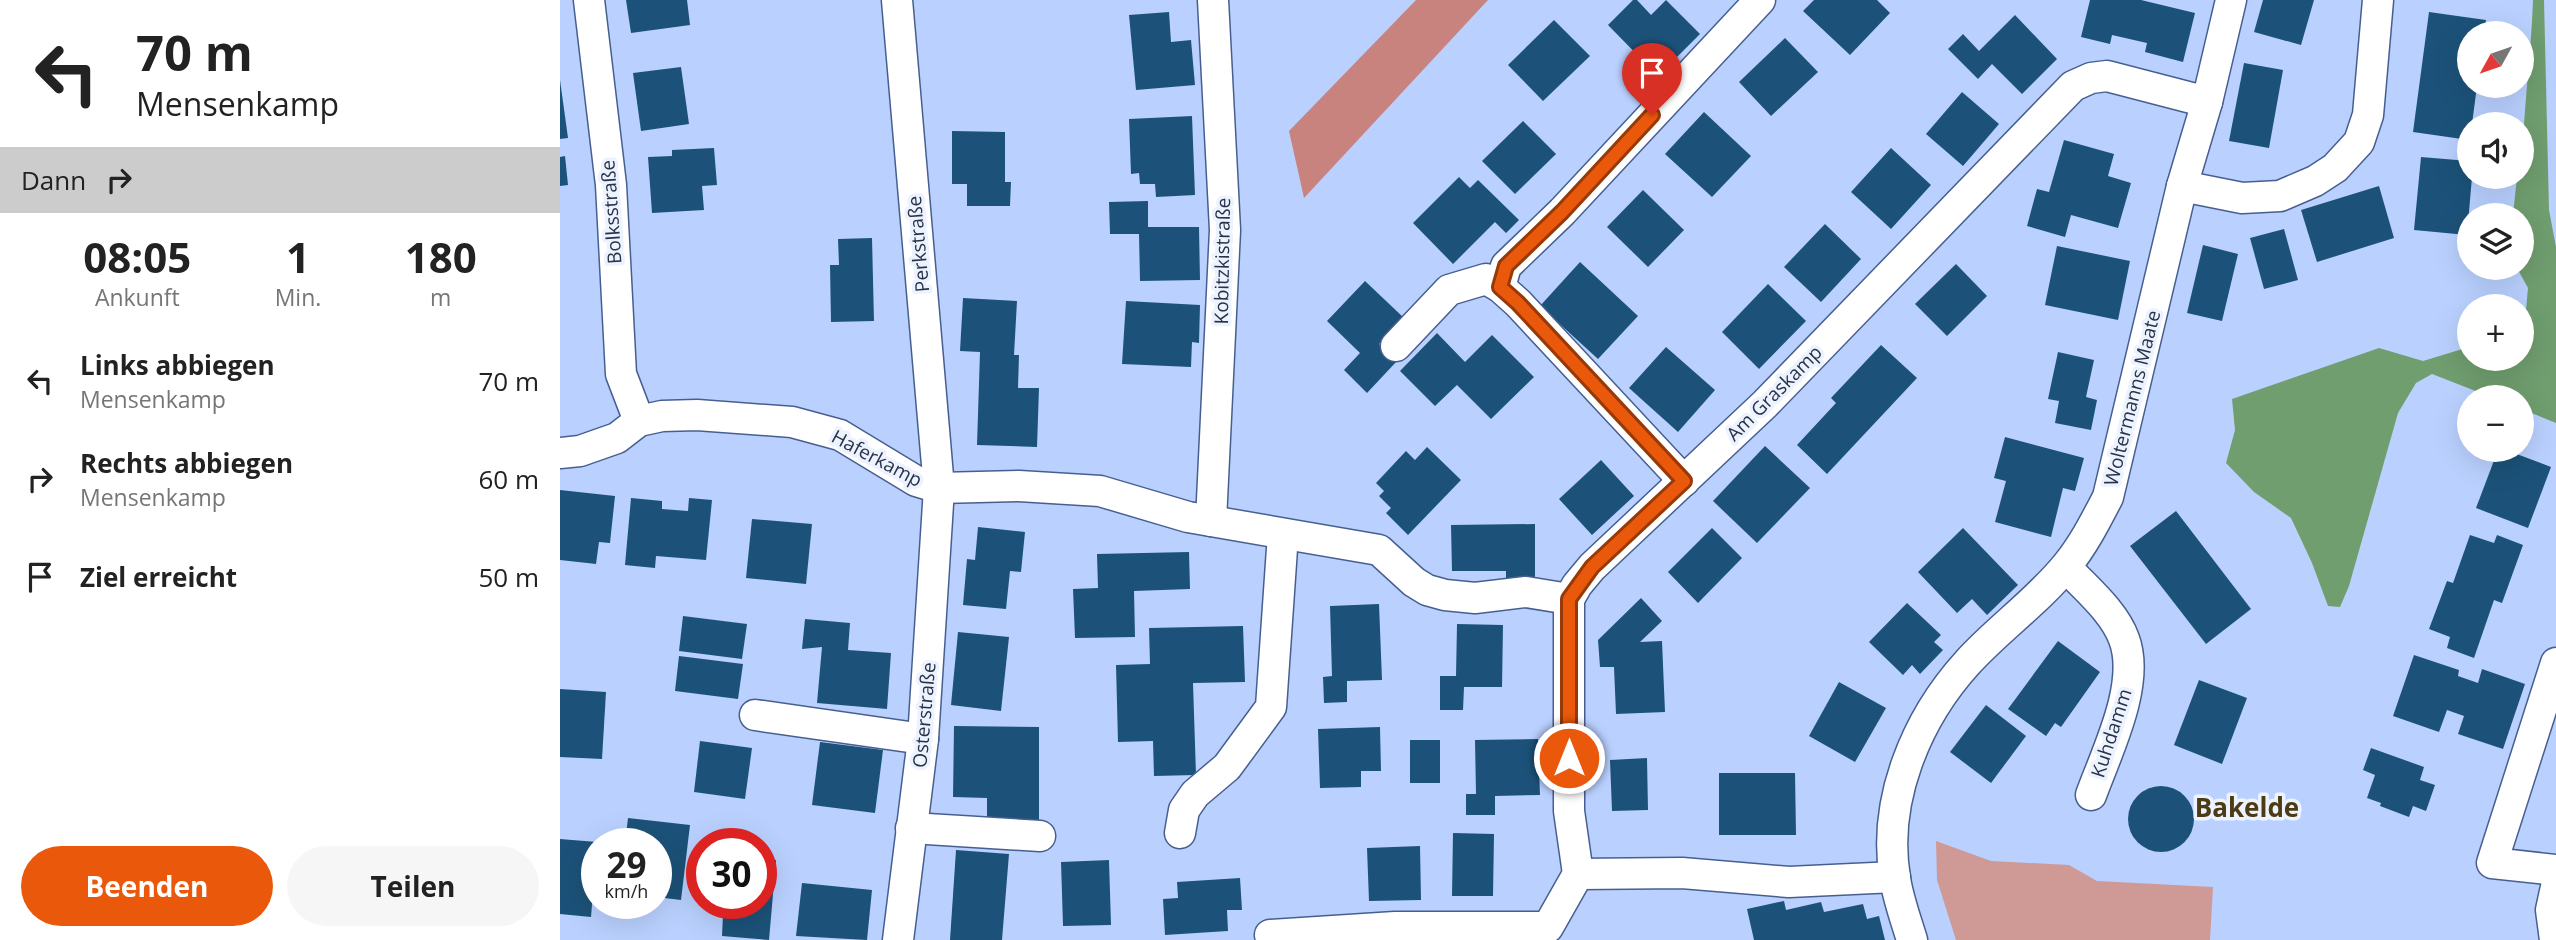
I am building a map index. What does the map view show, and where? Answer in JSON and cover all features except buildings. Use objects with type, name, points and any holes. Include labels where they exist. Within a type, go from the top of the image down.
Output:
[{"type":"street","name":"Bolksstraße","points":[[589,0],[611,185],[621,374],[639,421]]},
{"type":"street","name":"Perkstraße","points":[[897,0],[939,488]]},
{"type":"street","name":"Kobitzkistraße","points":[[1211,521],[1225,230],[1213,0]]},
{"type":"street","points":[[1500,287],[1506,266],[1562,212],[1760,0]]},
{"type":"street","name":"Woltermanns Maate","points":[[1912,940],[1895,877],[1893,828],[1901,775],[1927,719],[1966,663],[2066,567],[2084,542],[2108,497],[2182,186],[2207,102],[2231,0]]},
{"type":"street","points":[[2182,186],[2242,198],[2280,196],[2315,181],[2335,168],[2359,142],[2368,115],[2378,0]]},
{"type":"street","name":"Am Graskamp","points":[[1569,599],[1592,567],[1765,404],[2073,86],[2091,78],[2107,76],[2207,102]]},
{"type":"street","points":[[1396,346],[1449,290],[1486,279],[1518,303],[1684,481]]},
{"type":"street","name":"Haferkamp","points":[[560,453],[580,451],[617,438],[639,421],[662,416],[697,415],[792,422],[840,435],[916,481],[939,488],[1020,486],[1100,491],[1188,517],[1379,550],[1414,582],[1445,596],[1475,598],[1526,592],[1569,599]]},
{"type":"street","name":"Osterstraße","points":[[898,940],[923,739],[939,488]]},
{"type":"street","points":[[1180,833],[1184,810],[1195,794],[1227,767],[1271,707],[1283,534]]},
{"type":"street","name":"Kuhdamm","points":[[2066,567],[2110,615],[2124,637],[2130,662],[2129,682],[2114,734],[2091,795]]},
{"type":"street","points":[[1270,935],[1395,927],[1545,934],[1578,874],[1569,811],[1569,599]]},
{"type":"street","points":[[2556,663],[2492,863],[2556,870]]},
{"type":"street","points":[[755,715],[923,739]]},
{"type":"street","points":[[911,828],[1041,836]]},
{"type":"street","points":[[1578,874],[1682,873],[1789,882],[1895,877]]},
{"type":"street","points":[[2555,940],[2551,909],[2556,887]]},
{"type":"shaded area","points":[[1416,0],[1488,0],[1304,198],[1289,131]]},
{"type":"shaded area","points":[[2533,0],[2544,0],[2549,210],[2556,247],[2556,423],[2534,414],[2534,385],[2460,385],[2432,374],[2416,383],[2398,413],[2349,586],[2340,607],[2328,606],[2291,518],[2254,492],[2226,463],[2235,430],[2232,399],[2379,348],[2423,361],[2457,351],[2457,371],[2534,371],[2534,294],[2527,294],[2528,288],[2524,280],[2534,280],[2534,203],[2514,203],[2516,189],[2534,189],[2534,112],[2525,112],[2526,98],[2534,98],[2534,21],[2532,21]]},
{"type":"shaded area","points":[[1936,841],[1991,861],[2069,865],[2097,881],[2213,887],[2210,940],[1956,940],[1937,880]]},
{"type":"district","name":"Bakelde","points":[[2247,808]]},
{"type":"route","points":[[1569,758],[1569,599],[1592,567],[1684,481],[1500,287],[1506,266],[1562,212],[1652,115]]}]
